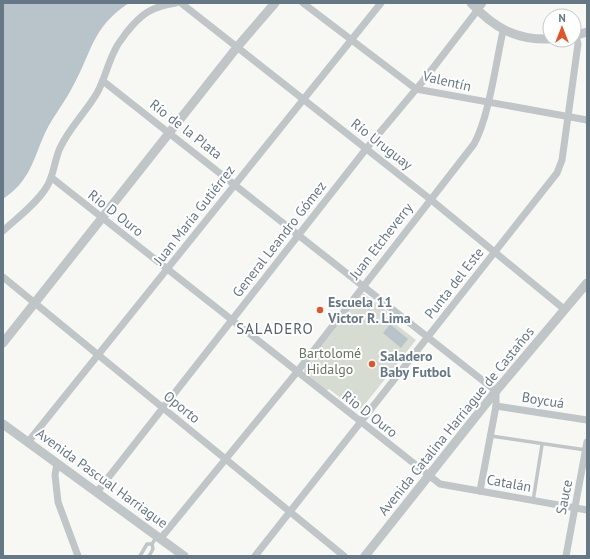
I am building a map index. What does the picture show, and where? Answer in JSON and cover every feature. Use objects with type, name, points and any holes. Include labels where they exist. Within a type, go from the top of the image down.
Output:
[{"type":"street","points":[[3,231],[41,196],[52,178],[56,156],[62,143],[104,81],[116,48],[136,20],[148,11],[161,6],[176,3]]},
{"type":"street","name":"Río Uruguay","points":[[181,3],[238,46],[495,251],[567,306]]},
{"type":"street","points":[[3,343],[238,46],[275,3]]},
{"type":"street","name":"Valentín","points":[[303,3],[416,89],[587,120]]},
{"type":"street","name":"Juan María Gutiérrez","points":[[28,442],[304,98],[352,41],[381,3]]},
{"type":"street","points":[[477,5],[503,31],[520,36],[542,38]]},
{"type":"street","name":"General Leandro Gómez","points":[[97,492],[366,149],[416,89],[477,5]]},
{"type":"street","name":"Juan Etcheverry","points":[[157,539],[226,460],[297,372],[474,144],[478,137],[487,103],[503,31]]},
{"type":"street","name":"Punta del Este","points":[[255,556],[557,173],[562,160],[577,48]]},
{"type":"street","name":"Río de la Plata","points":[[104,81],[496,391]]},
{"type":"street","name":"Rio D Ouro","points":[[52,178],[428,477]]},
{"type":"street","name":"Oporto","points":[[3,277],[344,556]]},
{"type":"street","name":"Avenida Catalina Harriague de Castaños","points":[[567,306],[587,279]]},
{"type":"street","name":"Avenida Catalina Harriague de Castaños","points":[[365,556],[496,391],[587,283]]},
{"type":"street","points":[[480,491],[496,406],[496,391]]},
{"type":"street","name":"Boycuá","points":[[496,406],[587,420]]},
{"type":"street","name":"Avenida Pascual Harriague","points":[[3,424],[97,492],[157,539],[184,556]]},
{"type":"street","name":"Sauce","points":[[566,556],[587,442]]},
{"type":"street","points":[[58,463],[55,475],[58,502],[78,556]]},
{"type":"street","name":"Catalán","points":[[428,477],[440,484],[587,510]]},
{"type":"lane","points":[[491,436],[542,445],[586,450]]},
{"type":"lane","points":[[533,501],[542,445]]},
{"type":"lane","points":[[140,556],[147,544],[157,539]]},
{"type":"lane","points":[[148,556],[157,539]]},
{"type":"green space","name":"Bartolomé Hidalgo","points":[[363,293],[388,312],[385,316],[416,340],[362,408],[356,410],[329,389],[326,391],[304,374],[304,369]]},
{"type":"shaded area","points":[[3,3],[129,3],[107,21],[100,31],[70,92],[48,127],[30,169],[19,185],[3,199]]},
{"type":"shaded area","points":[[390,324],[408,339],[401,348],[383,333]]},
{"type":"place","name":"Escuela 11 Victor R. Lima","points":[[320,310]]},
{"type":"place","name":"Saladero Baby Futbol","points":[[372,364]]},
{"type":"district","name":"SALADERO","points":[[275,329]]}]
